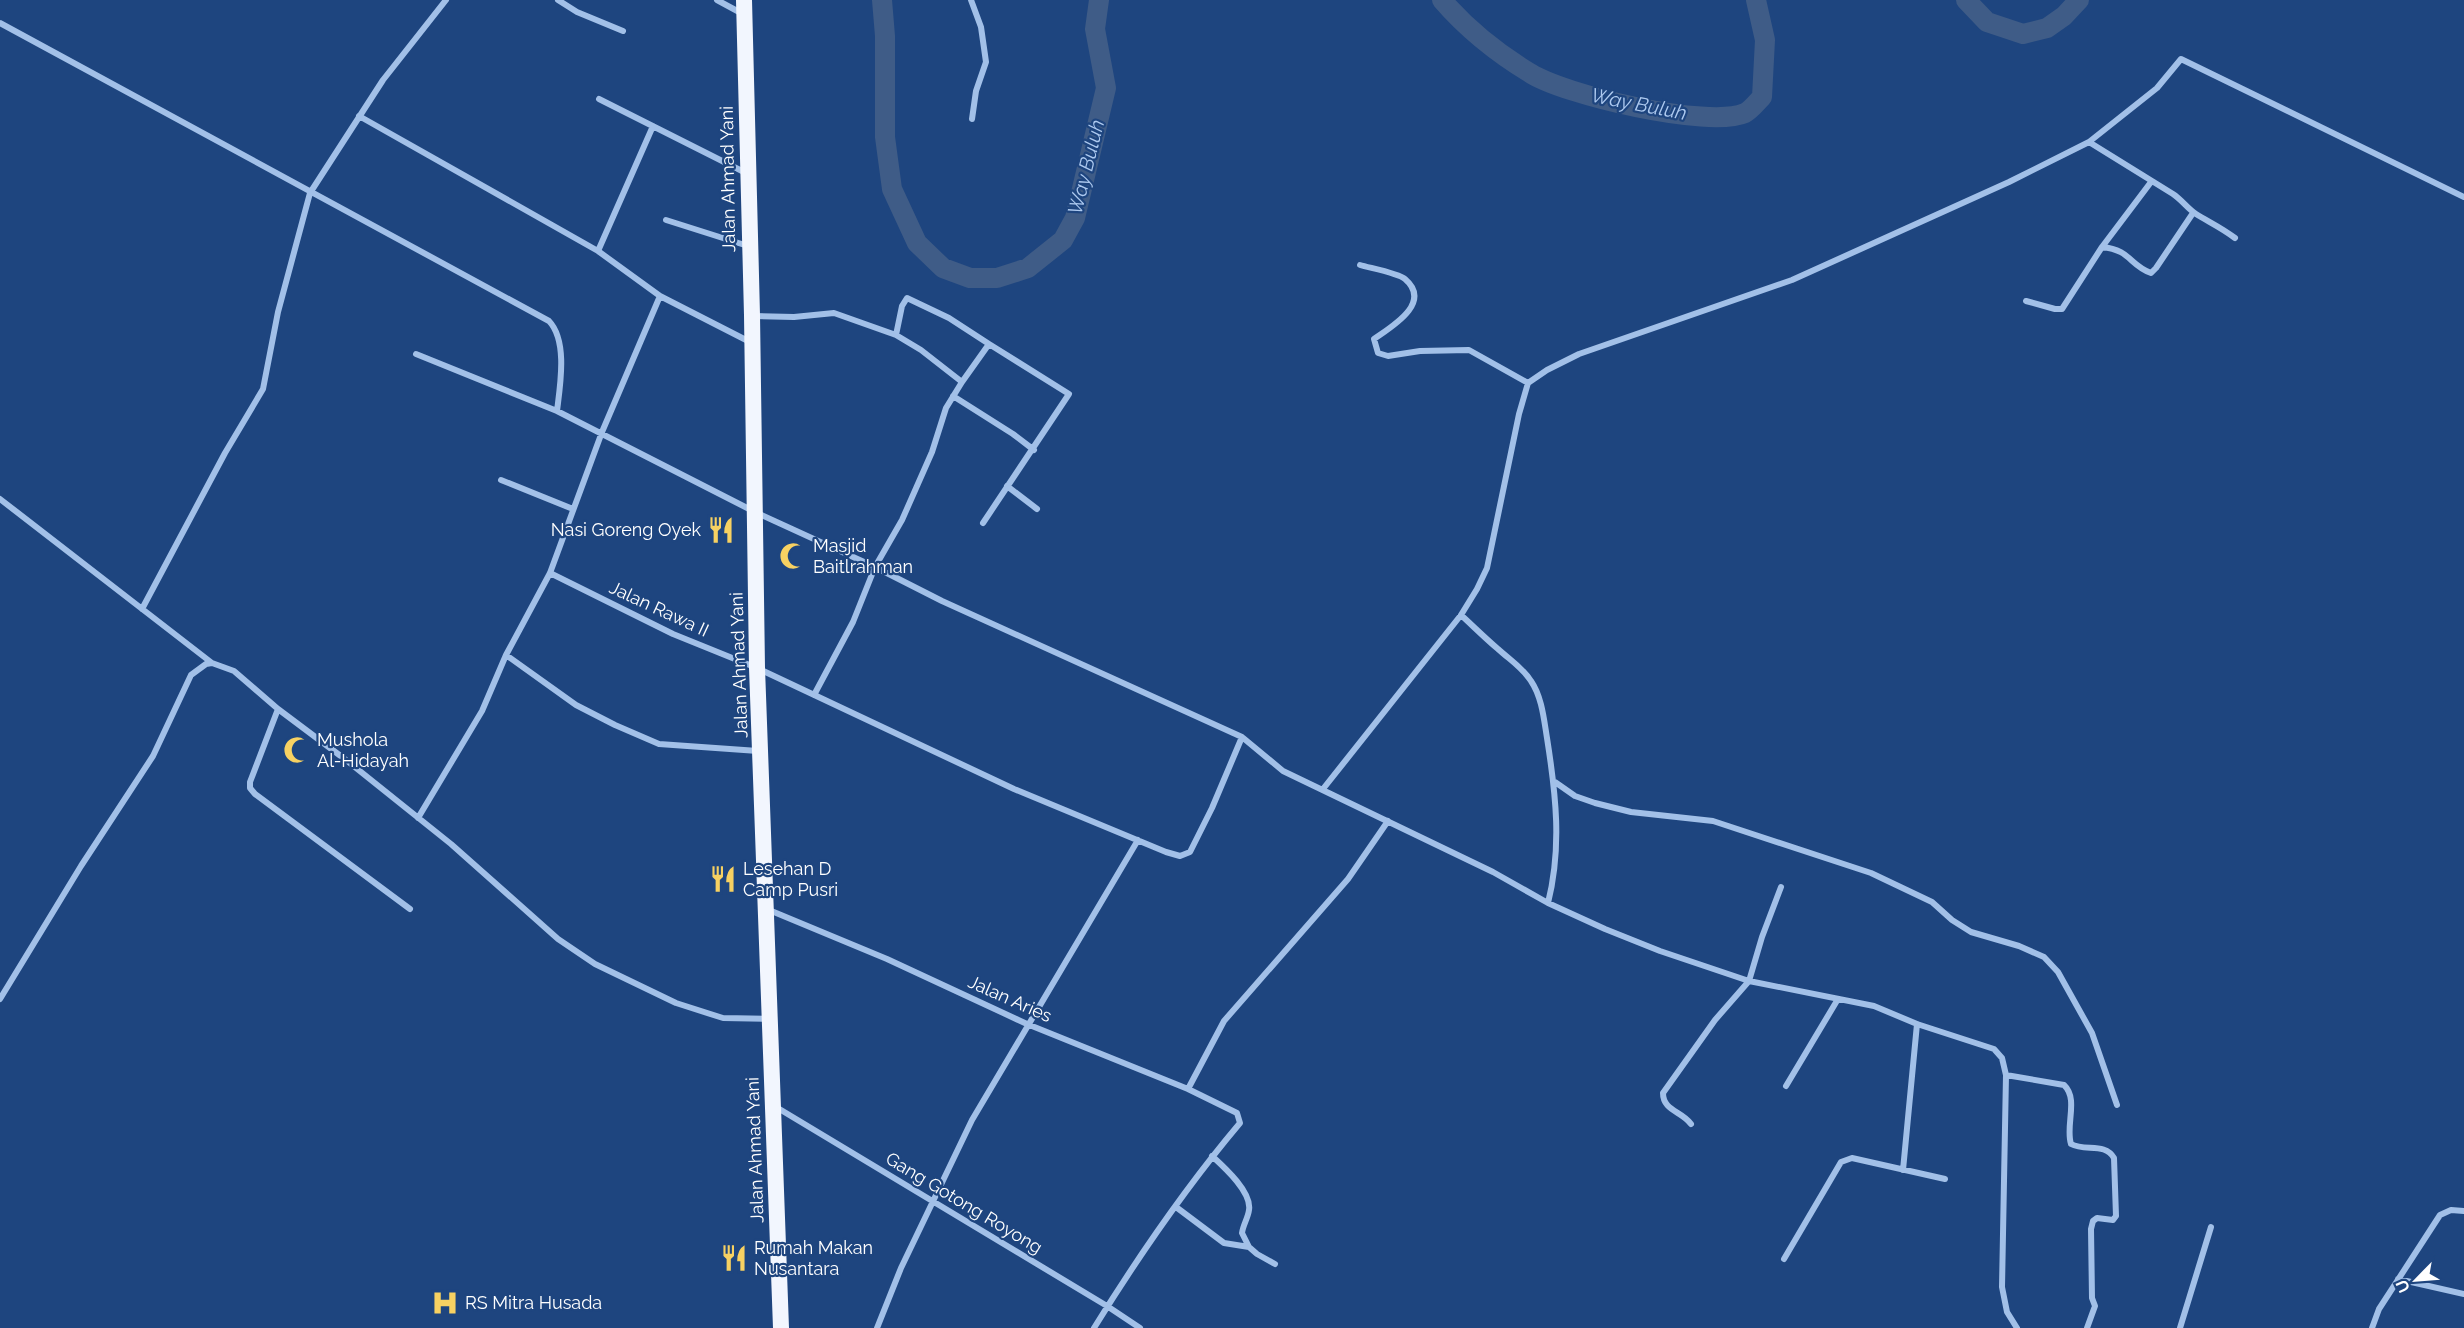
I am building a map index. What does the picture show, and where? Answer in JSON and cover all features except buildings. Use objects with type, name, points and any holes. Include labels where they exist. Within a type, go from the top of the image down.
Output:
[{"type":"highway","name":"Jalan Ahmad Yani","points":[[744,8],[752,315],[757,668],[781,1328]]},
{"type":"street","points":[[142,609],[225,453],[263,389],[278,312],[310,193],[383,80],[446,0]]},
{"type":"street","points":[[558,0],[577,12],[623,31]]},
{"type":"street","points":[[717,0],[744,8]]},
{"type":"street","points":[[971,0],[981,27],[986,62],[976,91],[972,119]]},
{"type":"street","points":[[0,23],[549,321],[558,335],[561,369],[557,411]]},
{"type":"street","points":[[1323,789],[1461,615],[1478,589],[1487,568],[1519,414],[1528,383],[1547,369],[1579,354],[1792,280],[2009,182],[2089,142],[2157,88],[2181,59],[2464,197]]},
{"type":"street","points":[[599,99],[747,174]]},
{"type":"street","points":[[359,116],[598,251],[660,297],[752,343]]},
{"type":"street","points":[[598,251],[653,126]]},
{"type":"street","points":[[2089,142],[2184,202],[2193,213],[2217,225],[2235,238]]},
{"type":"street","points":[[2026,301],[2062,309],[2102,247],[2151,182]]},
{"type":"street","points":[[2102,247],[2115,248],[2127,254],[2143,270],[2151,273],[2193,213]]},
{"type":"street","points":[[666,220],[749,247]]},
{"type":"street","points":[[1360,265],[1404,278],[1414,292],[1414,303],[1406,316],[1374,339],[1378,353],[1388,356],[1420,351],[1468,350],[1528,383]]},
{"type":"street","points":[[418,818],[482,711],[506,655],[550,573],[602,432],[660,297]]},
{"type":"street","points":[[896,335],[902,306],[907,298],[949,318],[1069,394],[983,524]]},
{"type":"street","points":[[752,315],[794,317],[834,313],[896,335],[921,350],[962,382]]},
{"type":"street","points":[[814,695],[853,622],[875,567],[916,488],[932,452],[938,428],[962,382],[989,344]]},
{"type":"street","points":[[416,354],[557,411],[755,512],[953,606],[1242,737],[1283,771],[1493,872],[1548,903],[1660,951],[1749,981],[1874,1006],[1917,1024],[1994,1049],[2002,1058],[2006,1075],[2002,1287],[2007,1312],[2017,1328]]},
{"type":"street","points":[[954,396],[1034,450]]},
{"type":"street","points":[[501,480],[573,509]]},
{"type":"street","points":[[1007,486],[1037,509]]},
{"type":"street","points":[[0,499],[212,663],[234,671],[278,709],[467,858],[558,939],[595,964],[676,1003],[723,1018],[770,1019]]},
{"type":"street","name":"Jalan Rawa II","points":[[550,573],[673,634],[757,668],[1014,789],[1180,856],[1190,852],[1242,737]]},
{"type":"street","points":[[1461,615],[1499,650],[1516,662],[1533,682],[1544,719],[1555,782],[1558,825],[1555,873],[1548,903]]},
{"type":"street","points":[[506,655],[576,705],[658,744],[761,751]]},
{"type":"street","points":[[0,999],[81,866],[153,756],[191,675],[206,664],[212,663]]},
{"type":"street","points":[[278,709],[250,782],[250,788],[410,909]]},
{"type":"street","points":[[1555,782],[1575,796],[1595,803],[1631,812],[1713,821],[1871,873],[1932,902],[1952,920],[1971,932],[2019,946],[2044,957],[2058,972],[2092,1033],[2117,1105]]},
{"type":"street","points":[[1188,1089],[1224,1021],[1348,879],[1388,821]]},
{"type":"street","points":[[877,1328],[931,1202],[972,1120],[1138,840]]},
{"type":"street","points":[[1691,1124],[1689,1120],[1667,1107],[1663,1101],[1663,1093],[1715,1020],[1749,981],[1762,937],[1781,887]]},
{"type":"street","name":"Jalan Aries","points":[[766,909],[887,959],[1027,1024],[1188,1089],[1237,1113],[1240,1123],[1212,1156]]},
{"type":"street","points":[[1786,1086],[1838,999]]},
{"type":"street","points":[[1903,1170],[1917,1024]]},
{"type":"street","points":[[2006,1075],[2064,1085],[2068,1089],[2070,1098],[2072,1144],[2076,1147],[2104,1149],[2111,1152],[2114,1158],[2116,1216],[2109,1221],[2097,1218],[2093,1221],[2091,1229],[2092,1298],[2095,1306],[2086,1328]]},
{"type":"street","name":"Gang Gotong Royong","points":[[773,1105],[1140,1328]]},
{"type":"street","points":[[1094,1328],[1212,1156],[1229,1172],[1248,1201],[1249,1210],[1242,1233],[1249,1247],[1275,1264]]},
{"type":"street","points":[[1784,1259],[1841,1162],[1852,1158],[1945,1179]]},
{"type":"street","points":[[1176,1207],[1224,1243],[1249,1247]]},
{"type":"street","points":[[2372,1328],[2379,1309],[2440,1215],[2451,1209],[2464,1211]]},
{"type":"street","points":[[2180,1328],[2211,1227]]},
{"type":"street","points":[[2398,1280],[2464,1294]]},
{"type":"waterway","name":"Way Buluh","points":[[882,0],[885,36],[885,137],[892,189],[917,243],[943,268],[970,278],[997,278],[1028,268],[1063,240],[1075,218],[1106,88],[1095,29],[1099,0]]},
{"type":"waterway","name":"Way Buluh","points":[[1442,0],[1472,31],[1494,49],[1548,82],[1603,100],[1701,117],[1727,117],[1745,113],[1762,97],[1765,40],[1756,0]]},
{"type":"waterway","name":"Way Buluh","points":[[1966,0],[1987,22],[2023,34],[2047,28],[2064,16],[2079,0]]},
{"type":"place","name":"Nasi Goreng Oyek","points":[[721,530]]},
{"type":"place","name":"Masjid Baitlrahman","points":[[793,556]]},
{"type":"place","name":"Mushola Al-Hidayah","points":[[297,750]]},
{"type":"place","name":"Lesehan D Camp Pusri","points":[[723,879]]},
{"type":"place","name":"Rumah Makan Nusantara","points":[[734,1258]]},
{"type":"place","name":"RS Mitra Husada","points":[[445,1303]]}]
